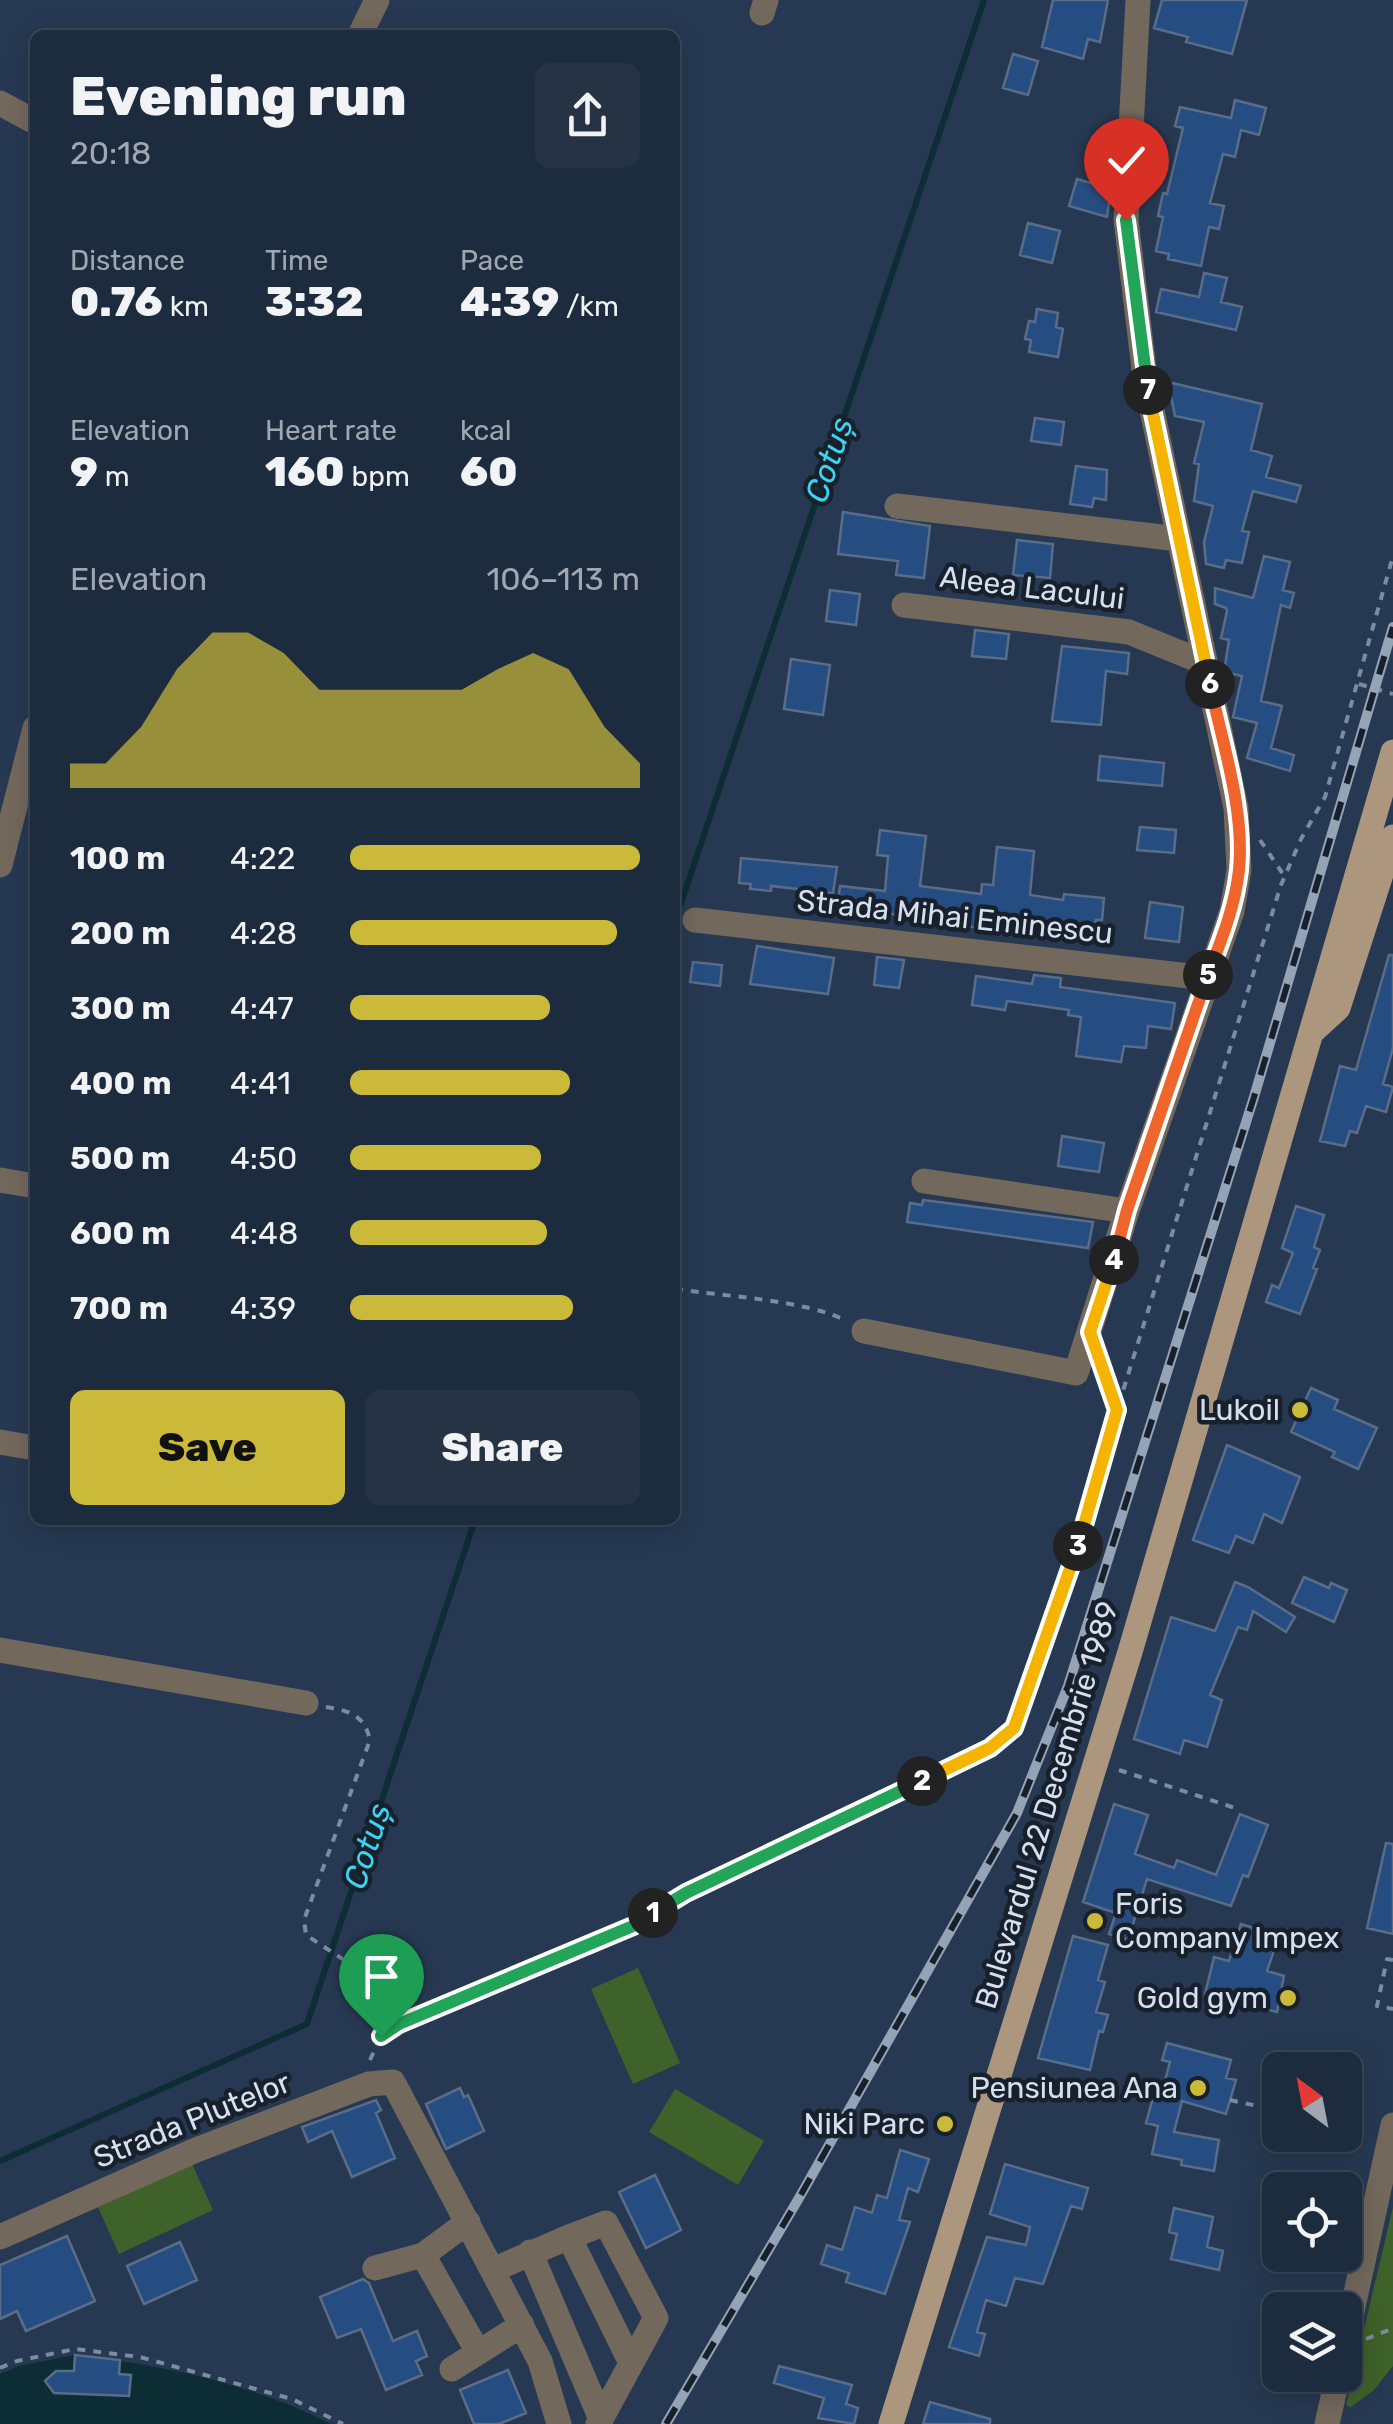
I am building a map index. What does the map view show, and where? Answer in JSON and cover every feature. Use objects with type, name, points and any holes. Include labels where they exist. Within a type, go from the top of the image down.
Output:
[{"type":"main road","name":"Bulevardul 22 Decembrie 1989","points":[[890,2424],[1130,1652],[1192,1430],[1314,1030],[1317,1004],[1392,760]]},
{"type":"main road","name":"Bulevardul 22 Decembrie 1989","points":[[1314,1030],[1338,1008],[1393,837]]},
{"type":"street","points":[[362,30],[377,0]]},
{"type":"street","points":[[864,1330],[1076,1373],[1127,1210],[1232,911],[1239,870],[1239,837],[1145,377],[1126,220],[1138,0]]},
{"type":"street","points":[[0,103],[30,119]]},
{"type":"street","points":[[897,506],[1180,539]]},
{"type":"street","name":"Aleea Lacului","points":[[904,605],[1130,632],[1205,663]]},
{"type":"street","points":[[1,857],[30,747]]},
{"type":"street","name":"Strada Mihai Eminescu","points":[[695,920],[1207,978]]},
{"type":"street","points":[[0,1180],[30,1185]]},
{"type":"street","points":[[924,1181],[1127,1210]]},
{"type":"street","points":[[0,1442],[30,1447]]},
{"type":"street","points":[[0,1650],[306,1703]]},
{"type":"street","points":[[369,2084],[393,2082],[540,2361],[559,2424]]},
{"type":"street","name":"Strada Plutelor","points":[[0,2237],[196,2150],[369,2084]]},
{"type":"street","points":[[1356,2292],[1393,2125]]},
{"type":"street","points":[[375,2268],[423,2255],[468,2222]]},
{"type":"street","points":[[493,2270],[606,2223],[656,2318],[599,2421]]},
{"type":"street","points":[[569,2237],[631,2362]]},
{"type":"street","points":[[530,2252],[599,2421]]},
{"type":"street","points":[[423,2255],[478,2352]]},
{"type":"street","points":[[452,2369],[522,2326]]},
{"type":"street","points":[[1327,2424],[1334,2392]]},
{"type":"path","points":[[369,2084],[368,2066],[381,2036],[399,2024],[633,1926],[686,1893],[990,1748],[1014,1728],[1070,1572],[1284,876],[1325,797],[1393,556]]},
{"type":"path","points":[[1358,684],[1393,694]]},
{"type":"path","points":[[1251,828],[1284,876]]},
{"type":"path","points":[[680,1291],[835,1315],[864,1330]]},
{"type":"path","points":[[1090,1332],[1117,1410]]},
{"type":"path","points":[[306,1703],[353,1712],[367,1726],[370,1740],[304,1920],[306,1935],[364,1972],[399,2024]]},
{"type":"path","points":[[1113,1768],[1238,1809]]},
{"type":"path","points":[[1393,1960],[1387,1959],[1378,2006],[1393,2009]]},
{"type":"path","points":[[1230,2100],[1262,2107]]},
{"type":"path","points":[[1389,2330],[1393,2324]]},
{"type":"path","points":[[0,2368],[74,2349],[140,2358],[292,2399],[344,2424]]},
{"type":"green space","points":[[638,1968],[680,2063],[633,2084],[591,1989]]},
{"type":"green space","points":[[675,2089],[764,2141],[738,2185],[649,2132]]},
{"type":"green space","points":[[192,2164],[213,2210],[119,2254],[98,2207]]},
{"type":"green space","points":[[1393,2207],[1393,2366],[1374,2390],[1351,2407],[1346,2405],[1349,2392],[1362,2392],[1362,2338]]},
{"type":"shaded area","points":[[75,2355],[207,2378],[271,2398],[331,2424],[0,2424],[0,2374],[18,2366]]},
{"type":"building","points":[[1053,0],[1108,0],[1100,42],[1088,39],[1083,59],[1042,47]]},
{"type":"building","points":[[1162,0],[1247,0],[1232,54],[1186,42],[1188,37],[1154,28]]},
{"type":"building","points":[[1013,54],[1038,61],[1028,95],[1003,88]]},
{"type":"building","points":[[1235,100],[1266,108],[1259,135],[1241,130],[1235,157],[1223,154],[1210,203],[1224,206],[1219,229],[1209,227],[1201,266],[1168,259],[1169,254],[1156,251],[1163,217],[1158,216],[1183,128],[1175,126],[1180,107],[1231,118]]},
{"type":"building","points":[[1077,179],[1111,189],[1107,217],[1069,206]]},
{"type":"building","points":[[1028,223],[1060,231],[1052,263],[1020,255]]},
{"type":"building","points":[[1204,273],[1227,278],[1221,302],[1242,307],[1236,330],[1156,312],[1161,289],[1199,297]]},
{"type":"building","points":[[1037,309],[1058,313],[1056,327],[1063,329],[1058,357],[1029,352],[1031,340],[1025,339]]},
{"type":"building","points":[[1168,382],[1262,404],[1251,450],[1272,456],[1266,477],[1301,486],[1296,502],[1253,491],[1242,531],[1249,532],[1242,563],[1226,560],[1224,568],[1206,564],[1204,542],[1213,506],[1194,501],[1199,464],[1194,463],[1204,422],[1175,416]]},
{"type":"building","points":[[1035,418],[1064,422],[1061,445],[1031,441]]},
{"type":"building","points":[[1076,466],[1107,470],[1106,500],[1094,498],[1092,507],[1070,504]]},
{"type":"building","points":[[843,512],[930,526],[924,578],[896,575],[898,561],[838,554]]},
{"type":"building","points":[[1017,540],[1053,544],[1050,578],[1013,575]]},
{"type":"building","points":[[1264,556],[1290,562],[1283,590],[1294,593],[1290,608],[1281,605],[1261,701],[1282,706],[1271,748],[1294,755],[1290,771],[1247,758],[1257,723],[1233,717],[1242,676],[1224,672],[1229,640],[1221,638],[1227,611],[1215,604],[1215,588],[1253,598]]},
{"type":"building","points":[[830,590],[860,594],[856,625],[826,621]]},
{"type":"building","points":[[975,630],[1009,634],[1006,659],[972,656]]},
{"type":"building","points":[[1062,646],[1129,653],[1127,674],[1106,671],[1101,725],[1052,721]]},
{"type":"building","points":[[791,659],[830,665],[823,715],[784,709]]},
{"type":"building","points":[[1100,756],[1164,763],[1162,786],[1098,780]]},
{"type":"building","points":[[1140,827],[1176,830],[1174,853],[1137,850]]},
{"type":"building","points":[[880,830],[926,836],[920,886],[981,894],[982,884],[993,885],[997,847],[1034,851],[1030,895],[1063,900],[1064,894],[1104,898],[1102,920],[1096,920],[1094,927],[1051,921],[1049,934],[1011,929],[1010,935],[925,917],[837,909],[840,886],[885,891],[888,856],[877,855]]},
{"type":"building","points":[[741,858],[837,867],[833,893],[771,886],[771,891],[750,889],[751,884],[739,883]]},
{"type":"building","points":[[1150,902],[1183,907],[1179,942],[1145,938]]},
{"type":"building","points":[[757,946],[834,958],[828,994],[750,984]]},
{"type":"building","points":[[1389,955],[1393,955],[1393,1048],[1383,1084],[1393,1087],[1386,1112],[1366,1106],[1357,1133],[1350,1131],[1345,1146],[1320,1141],[1340,1066],[1356,1070]]},
{"type":"building","points":[[877,957],[904,960],[899,988],[874,985]]},
{"type":"building","points":[[693,962],[722,965],[720,986],[690,982]]},
{"type":"building","points":[[1034,975],[1061,978],[1060,987],[1175,1003],[1171,1029],[1148,1026],[1146,1048],[1124,1046],[1121,1062],[1076,1056],[1081,1017],[1068,1015],[1069,1010],[1007,1001],[1005,1010],[972,1005],[976,976],[1032,984]]},
{"type":"building","points":[[1062,1136],[1104,1143],[1099,1172],[1058,1166]]},
{"type":"building","points":[[923,1200],[1093,1222],[1088,1248],[907,1222],[910,1203],[922,1205]]},
{"type":"building","points":[[1296,1206],[1324,1215],[1314,1247],[1320,1250],[1313,1268],[1317,1269],[1300,1314],[1266,1302],[1272,1285],[1279,1288],[1293,1253],[1282,1248]]},
{"type":"building","points":[[1311,1388],[1338,1400],[1334,1409],[1377,1428],[1358,1469],[1332,1457],[1335,1452],[1291,1432]]},
{"type":"building","points":[[1227,1445],[1300,1477],[1282,1523],[1264,1514],[1253,1543],[1236,1536],[1229,1553],[1193,1540]]},
{"type":"building","points":[[1304,1577],[1329,1588],[1331,1583],[1347,1590],[1334,1622],[1292,1603]]},
{"type":"building","points":[[1235,1582],[1295,1617],[1286,1632],[1253,1611],[1247,1630],[1238,1627],[1210,1695],[1222,1700],[1207,1747],[1184,1740],[1180,1754],[1134,1739],[1171,1617],[1215,1631]]},
{"type":"building","points":[[1114,1804],[1148,1815],[1135,1854],[1174,1868],[1177,1860],[1216,1875],[1240,1814],[1268,1825],[1248,1877],[1243,1875],[1231,1906],[1147,1879],[1128,1940],[1109,1934],[1116,1913],[1083,1902]]},
{"type":"building","points":[[1386,1843],[1393,1844],[1393,1934],[1367,1928]]},
{"type":"building","points":[[1241,1924],[1279,1936],[1267,1971],[1284,1976],[1277,2012],[1205,1994],[1214,1957],[1229,1961]]},
{"type":"building","points":[[1073,1936],[1108,1945],[1098,1980],[1105,1982],[1096,2012],[1108,2015],[1103,2032],[1099,2031],[1090,2070],[1038,2058]]},
{"type":"building","points":[[1167,2043],[1231,2060],[1226,2078],[1236,2080],[1226,2114],[1182,2101],[1174,2132],[1219,2140],[1214,2171],[1152,2154],[1158,2126],[1146,2123],[1154,2094],[1161,2095],[1170,2062],[1162,2060]]},
{"type":"building","points":[[460,2088],[464,2097],[468,2095],[484,2131],[446,2149],[426,2104]]},
{"type":"building","points":[[376,2100],[381,2110],[376,2113],[395,2158],[352,2177],[332,2131],[308,2142],[302,2127]]},
{"type":"building","points":[[900,2150],[929,2159],[918,2192],[908,2188],[899,2220],[910,2222],[885,2294],[846,2282],[849,2273],[821,2264],[827,2245],[842,2250],[855,2207],[872,2213],[877,2195],[887,2198]]},
{"type":"building","points":[[1005,2164],[1088,2188],[1082,2209],[1071,2206],[1043,2284],[1015,2278],[1006,2306],[986,2300],[977,2332],[985,2334],[979,2356],[949,2347],[987,2237],[1026,2245],[1030,2227],[990,2214]]},
{"type":"building","points":[[655,2175],[681,2230],[646,2248],[619,2192]]},
{"type":"building","points":[[1174,2208],[1213,2217],[1207,2247],[1223,2251],[1219,2270],[1171,2259],[1177,2234],[1169,2232]]},
{"type":"building","points":[[67,2236],[95,2301],[26,2331],[17,2311],[0,2319],[0,2265]]},
{"type":"building","points":[[180,2242],[197,2280],[144,2304],[127,2266]]},
{"type":"building","points":[[363,2279],[369,2283],[393,2341],[417,2331],[427,2356],[416,2361],[422,2375],[386,2390],[361,2329],[337,2338],[320,2297]]},
{"type":"building","points":[[75,2355],[120,2360],[119,2374],[131,2375],[129,2396],[54,2393],[45,2381],[56,2371],[74,2371]]},
{"type":"building","points":[[779,2366],[852,2385],[846,2404],[858,2408],[854,2424],[818,2418],[824,2398],[774,2383]]},
{"type":"building","points":[[508,2370],[526,2413],[499,2424],[474,2424],[460,2390]]},
{"type":"building","points":[[930,2402],[990,2419],[990,2424],[923,2424]]},
{"type":"waterway","name":"Cotuș","points":[[680,906],[984,0]]},
{"type":"waterway","name":"Cotuș","points":[[0,2161],[307,2024],[473,1525]]},
{"type":"railway","points":[[666,2424],[1017,1813],[1068,1686],[1254,1097],[1393,627]]},
{"type":"place","name":"Lukoil","points":[[1300,1410]]},
{"type":"place","name":"Foris Company Impex","points":[[1095,1921]]},
{"type":"place","name":"Gold gym","points":[[1288,1998]]},
{"type":"place","name":"Pensiunea Ana","points":[[1198,2088]]},
{"type":"place","name":"Niki Parc","points":[[945,2124]]},
{"type":"route","points":[[381,2036],[399,2024],[534,1965],[633,1926],[686,1893],[990,1748],[1014,1728],[1070,1572],[1117,1410],[1090,1332],[1127,1210],[1232,911],[1239,870],[1236,808],[1145,377],[1126,220]]}]
